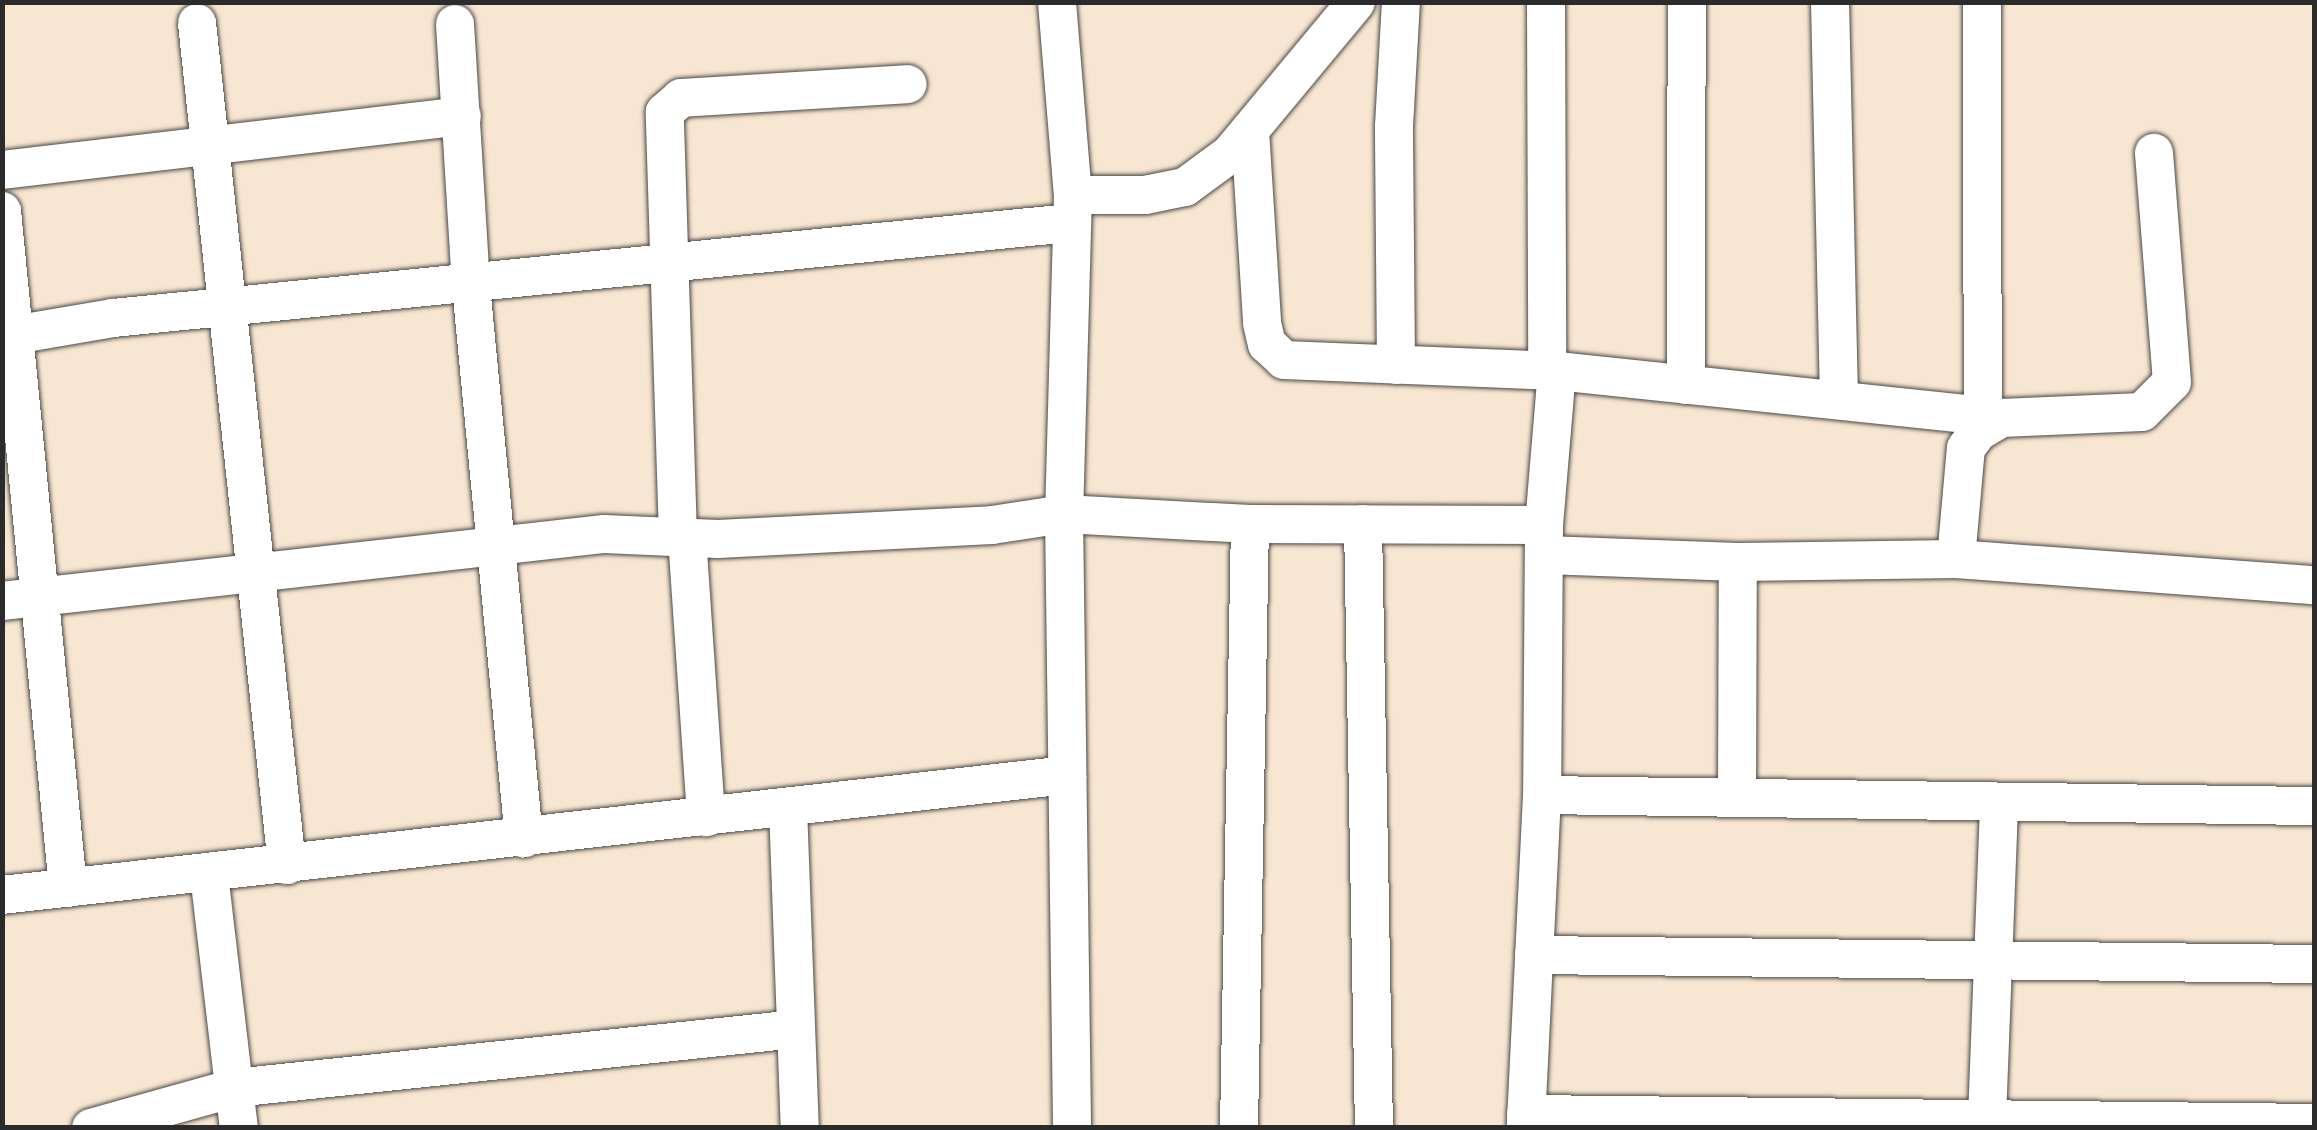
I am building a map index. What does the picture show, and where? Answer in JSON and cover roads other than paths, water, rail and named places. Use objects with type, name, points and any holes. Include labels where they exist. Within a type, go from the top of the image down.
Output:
[{"type":"street","points":[[1057,2],[1071,209],[1064,514],[1072,1128]]},
{"type":"street","points":[[9,336],[113,318],[471,286],[671,263],[1071,209],[1185,188],[1250,130],[1356,2]]},
{"type":"street","points":[[1396,365],[1394,126],[1400,2]]},
{"type":"street","points":[[1546,2],[1552,371],[1544,540],[1542,795],[1526,1121],[2314,1123]]},
{"type":"street","points":[[1686,385],[1687,2]]},
{"type":"street","points":[[1830,2],[1840,400]]},
{"type":"street","points":[[1956,559],[1966,448],[1992,417],[1982,2]]},
{"type":"street","points":[[197,23],[232,309],[287,865]]},
{"type":"street","points":[[454,24],[471,286],[524,838]]},
{"type":"street","points":[[706,816],[682,537],[664,126],[672,103],[908,84]]},
{"type":"street","points":[[2,170],[462,116]]},
{"type":"street","points":[[1250,130],[1267,344],[1284,360],[1552,371],[1992,417],[2142,412],[2172,382],[2154,154]]},
{"type":"street","points":[[2,211],[21,599],[68,888]]},
{"type":"street","points":[[21,599],[258,574],[496,542],[992,524],[1064,514],[1250,524],[1363,524],[1738,562],[1956,559],[2314,585]]},
{"type":"street","points":[[1239,1128],[1250,524]]},
{"type":"street","points":[[1363,524],[1374,1128]]},
{"type":"street","points":[[1737,798],[1738,562]]},
{"type":"street","points":[[2,895],[1066,776]]},
{"type":"street","points":[[1542,795],[2314,806]]},
{"type":"street","points":[[1999,802],[1996,960],[2004,1122]]},
{"type":"street","points":[[788,807],[800,1128]]},
{"type":"street","points":[[208,874],[239,1128]]},
{"type":"street","points":[[1534,954],[2314,964]]},
{"type":"street","points":[[92,1128],[234,1088],[796,1028]]}]
